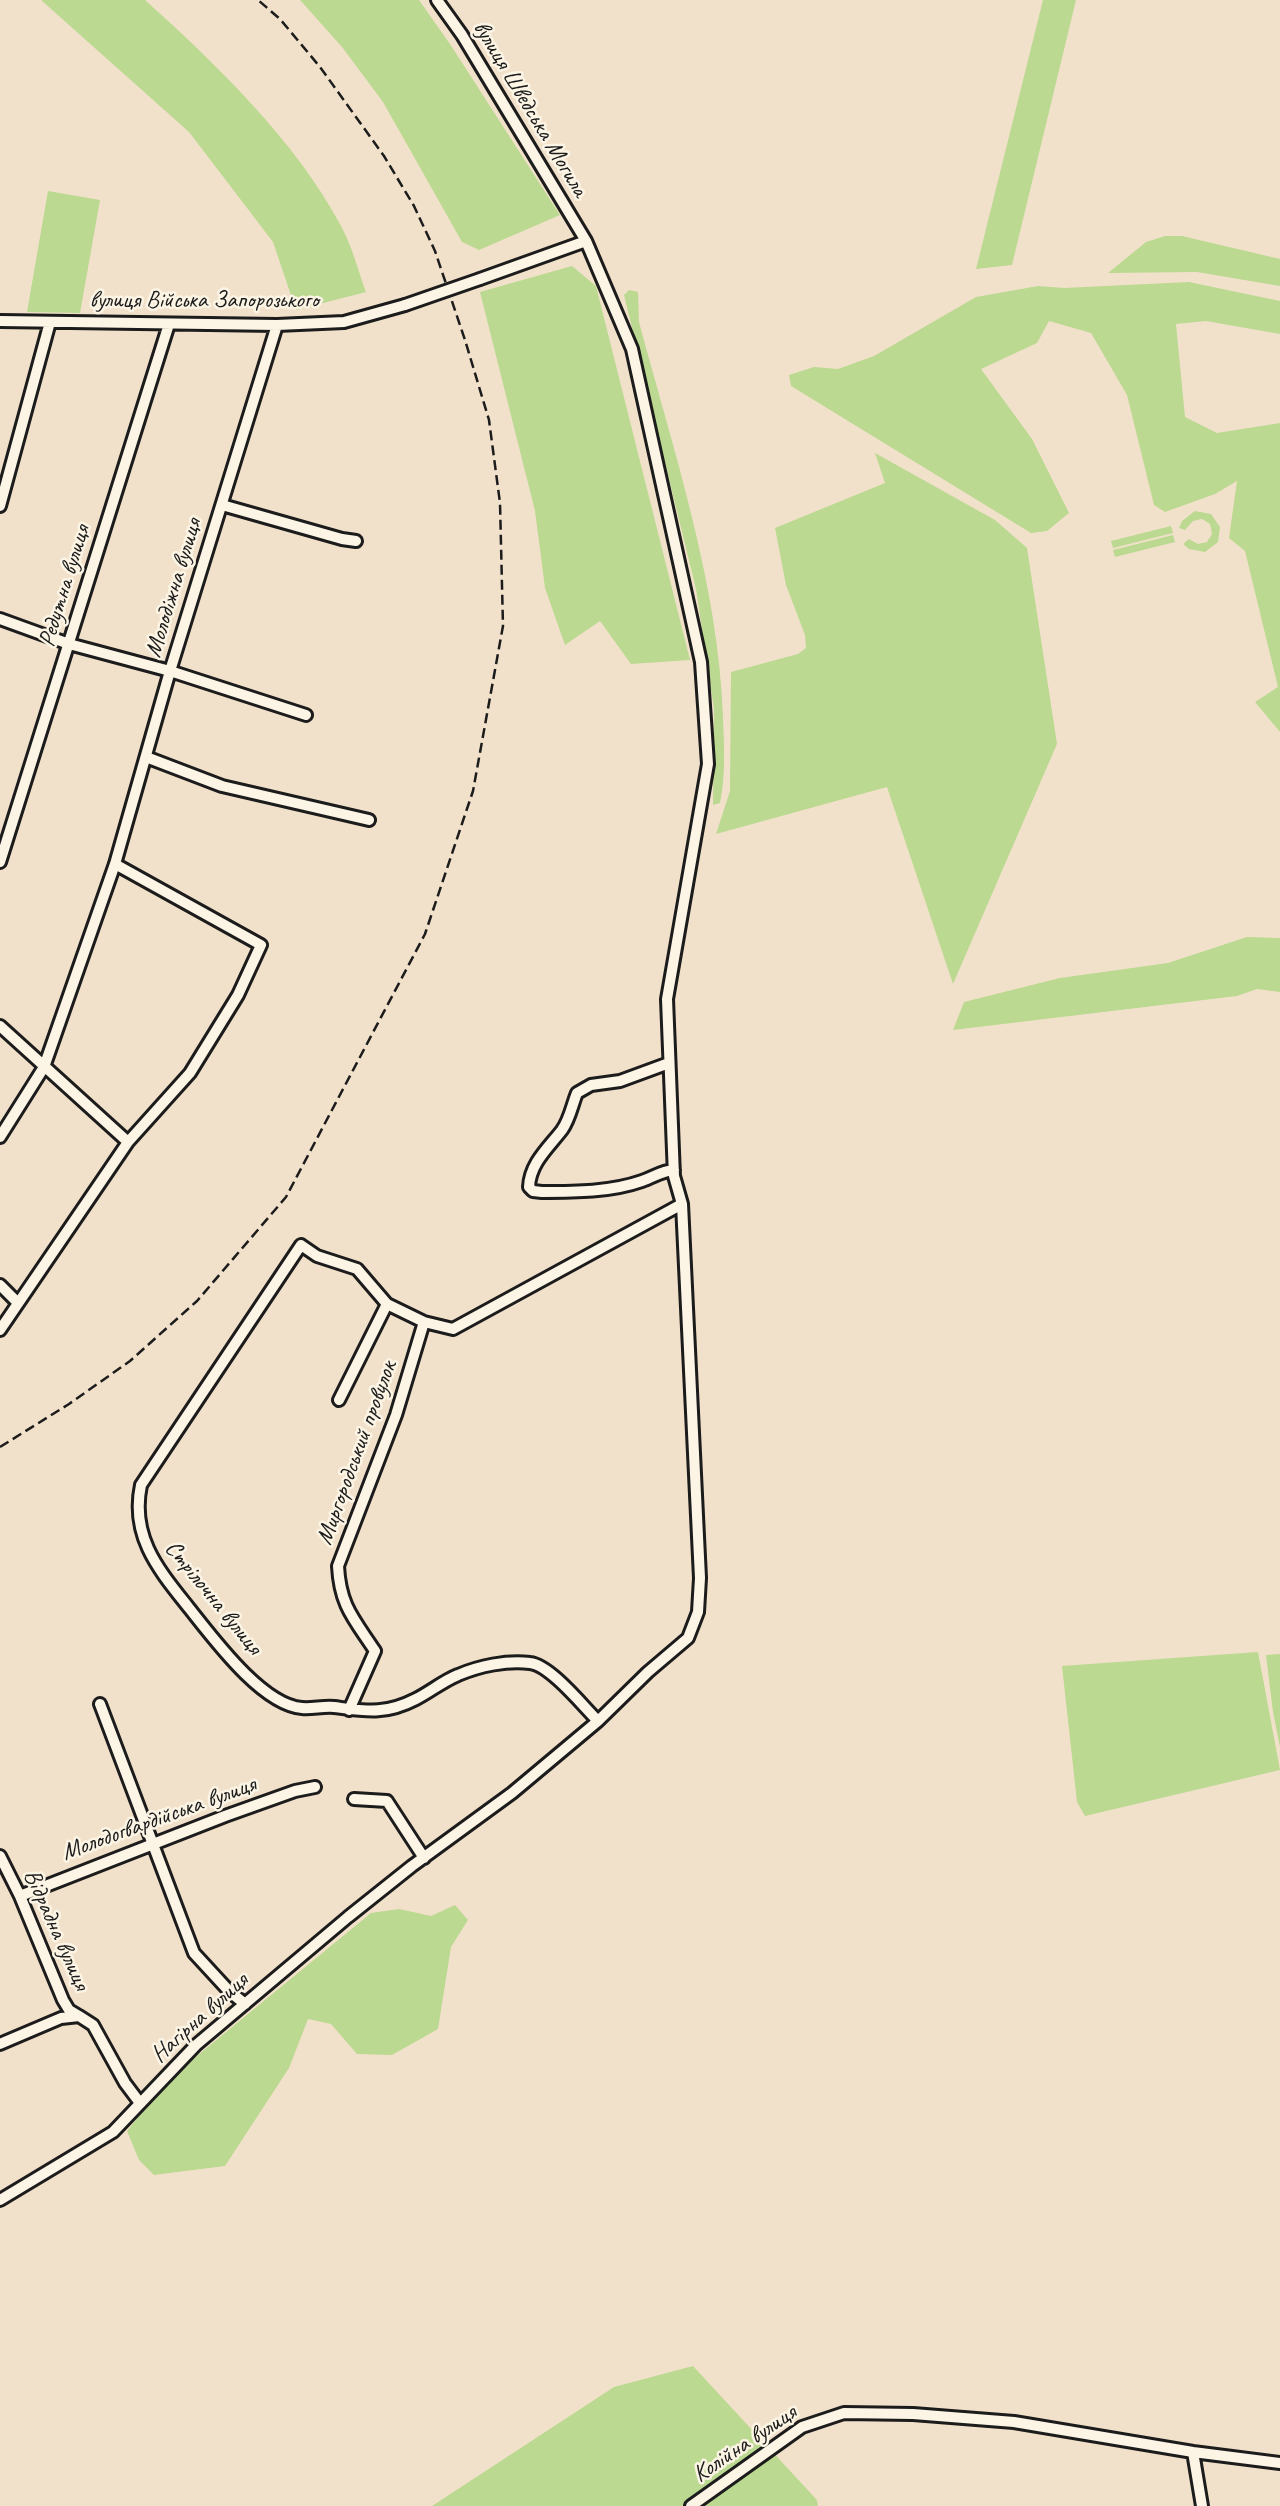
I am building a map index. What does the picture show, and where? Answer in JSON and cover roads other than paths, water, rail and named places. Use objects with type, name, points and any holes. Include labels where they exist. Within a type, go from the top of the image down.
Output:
[{"type":"street","name":"вулиця Шведська Могила","points":[[437,0],[462,35],[586,241],[632,349],[701,662],[708,764],[667,999],[674,1170],[682,1204],[699,1578],[698,1612],[688,1638]]},
{"type":"street","name":"вулиця Війська Запорозького","points":[[0,321],[277,325],[344,322],[405,305],[586,241]]},
{"type":"street","points":[[0,506],[50,322]]},
{"type":"street","name":"Редутна вулиця","points":[[0,862],[169,324]]},
{"type":"street","name":"Молодіжна вулиця","points":[[0,1137],[44,1067],[115,864],[170,671],[277,325]]},
{"type":"street","points":[[222,505],[356,541]]},
{"type":"street","points":[[0,619],[69,643],[170,671],[306,715]]},
{"type":"street","points":[[146,757],[222,786],[369,820]]},
{"type":"street","points":[[0,1330],[128,1142],[190,1073],[238,995],[261,945],[115,864]]},
{"type":"street","points":[[0,1026],[128,1142]]},
{"type":"street","points":[[669,1063],[620,1081],[591,1085],[577,1093],[568,1120],[544,1149],[529,1180],[529,1187],[533,1191],[542,1192],[608,1188],[643,1181],[664,1171],[674,1170]]},
{"type":"street","points":[[387,1304],[425,1322],[453,1329],[682,1204]]},
{"type":"street","name":"Стрілочна вулиця","points":[[387,1304],[356,1269],[317,1256],[301,1245],[141,1485],[139,1515],[146,1549],[231,1661],[282,1702],[301,1709],[331,1707],[379,1712],[414,1700],[458,1675],[507,1662],[534,1663],[552,1675],[598,1721]]},
{"type":"street","points":[[0,1285],[18,1303]]},
{"type":"street","name":"Миргородський провулок","points":[[339,1400],[387,1304]]},
{"type":"street","name":"Миргородський провулок","points":[[349,1710],[375,1651],[347,1608],[339,1589],[338,1566],[396,1415],[425,1322]]},
{"type":"street","name":"Нагірна вулиця","points":[[0,2200],[113,2132],[196,2045],[348,1917],[512,1793],[598,1721],[648,1672],[688,1638]]},
{"type":"street","points":[[100,1704],[194,1953],[229,1991],[245,2004]]},
{"type":"street","name":"Молодогвардійська вулиця","points":[[20,1896],[152,1843],[295,1791],[315,1787]]},
{"type":"street","points":[[354,1799],[387,1801],[424,1858]]},
{"type":"street","name":"Відрадна вулиця","points":[[0,1856],[20,1896],[63,2000],[69,2010],[93,2025],[125,2083],[140,2102]]},
{"type":"street","points":[[0,2043],[61,2018],[79,2016]]},
{"type":"street","name":"Колійна вулиця","points":[[691,2506],[803,2427],[844,2413],[1014,2422],[1193,2452],[1280,2463]]},
{"type":"street","points":[[1193,2452],[1202,2506]]},
{"type":"railway","points":[[0,1447],[69,1404],[130,1361],[197,1301],[286,1197],[425,934],[473,791],[503,626],[500,503],[489,420],[435,251],[414,206],[384,156],[320,67],[280,19],[258,0]]}]
